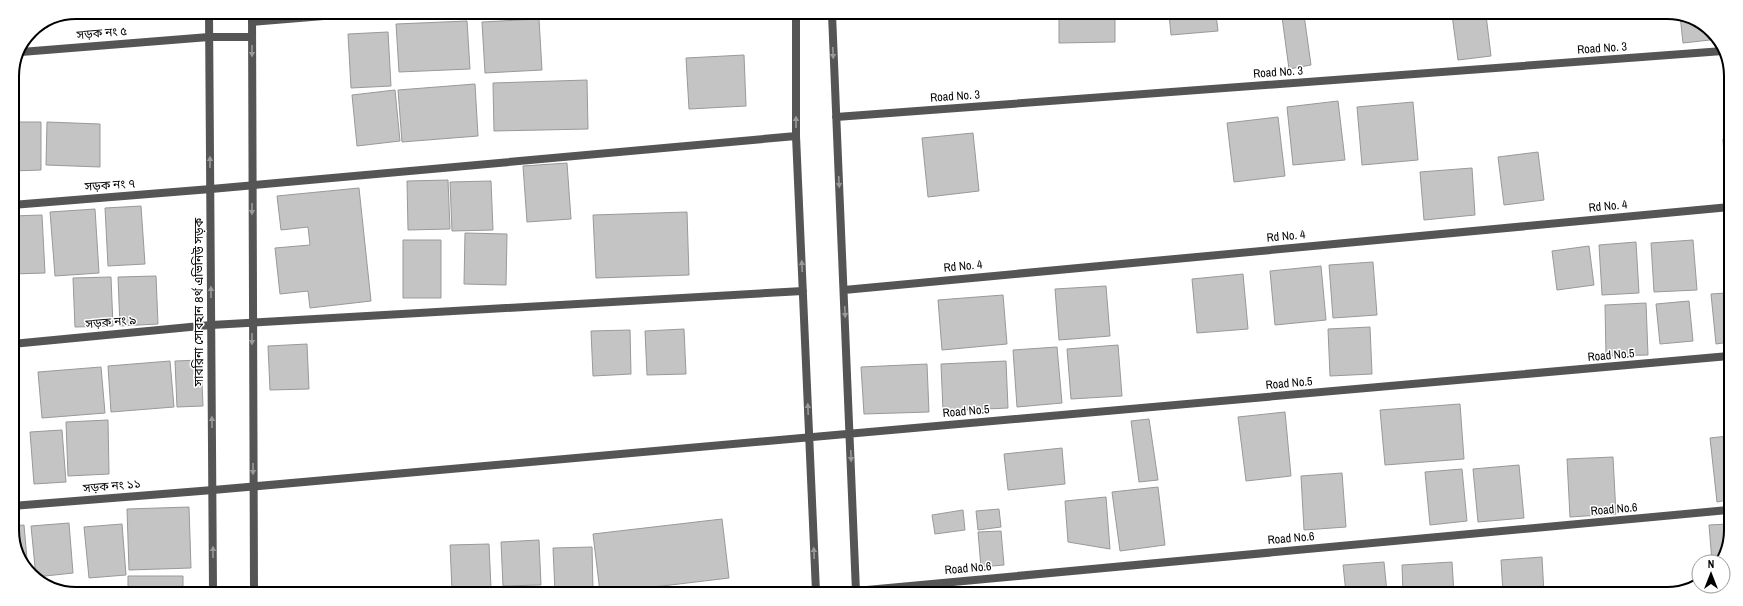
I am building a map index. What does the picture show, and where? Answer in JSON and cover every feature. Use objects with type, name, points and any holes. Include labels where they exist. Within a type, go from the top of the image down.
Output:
[{"type":"street","name":"সাবরিনা সোবহান ৪র্থ এভিনিউ সড়ক","points":[[209,19],[213,587]]},
{"type":"street","points":[[254,587],[252,22],[288,19]]},
{"type":"street","points":[[796,19],[796,136],[816,587]]},
{"type":"street","points":[[832,19],[851,433],[856,587]]},
{"type":"street","name":"সড়ক নং ৫","points":[[24,52],[209,36],[252,36]]},
{"type":"street","name":"Road No. 3","points":[[836,117],[1718,51]]},
{"type":"street","name":"সড়ক নং ৭","points":[[19,204],[210,189],[796,136]]},
{"type":"street","name":"Rd No. 4","points":[[844,290],[1724,208]]},
{"type":"street","name":"সড়ক নং ৯","points":[[19,343],[211,325],[803,291]]},
{"type":"street","name":"Road No.5","points":[[809,437],[1724,356]]},
{"type":"street","name":"সড়ক নং ১১","points":[[19,505],[213,490],[809,437]]},
{"type":"street","name":"Road No.6","points":[[909,587],[1724,510]]},
{"type":"building","points":[[539,19],[542,70],[485,73],[482,22]]},
{"type":"building","points":[[1059,19],[1115,19],[1115,42],[1059,43]]},
{"type":"building","points":[[1169,19],[1217,19],[1218,31],[1171,35]]},
{"type":"building","points":[[1282,19],[1305,19],[1311,65],[1289,69]]},
{"type":"building","points":[[1453,19],[1486,19],[1491,56],[1458,60]]},
{"type":"building","points":[[467,21],[470,69],[399,72],[396,24]]},
{"type":"building","points":[[1681,21],[1696,27],[1711,40],[1683,43]]},
{"type":"building","points":[[388,32],[391,86],[351,88],[348,34]]},
{"type":"building","points":[[744,55],[746,106],[689,109],[686,58]]},
{"type":"building","points":[[587,80],[588,129],[494,131],[493,83]]},
{"type":"building","points":[[475,84],[478,136],[402,142],[398,90]]},
{"type":"building","points":[[395,90],[400,141],[357,146],[352,95]]},
{"type":"building","points":[[1338,101],[1345,160],[1293,165],[1287,107]]},
{"type":"building","points":[[1413,102],[1418,160],[1362,165],[1357,107]]},
{"type":"building","points":[[1278,117],[1285,176],[1234,182],[1227,123]]},
{"type":"building","points":[[19,122],[41,122],[41,170],[19,171]]},
{"type":"building","points":[[47,122],[100,124],[100,167],[46,165]]},
{"type":"building","points":[[973,133],[979,191],[928,197],[922,138]]},
{"type":"building","points":[[1538,152],[1544,200],[1504,205],[1498,157]]},
{"type":"building","points":[[567,163],[571,219],[527,222],[523,166]]},
{"type":"building","points":[[1472,168],[1475,215],[1424,220],[1420,172]]},
{"type":"building","points":[[448,180],[450,229],[408,230],[407,181]]},
{"type":"building","points":[[491,181],[493,230],[452,231],[450,182]]},
{"type":"building","points":[[359,188],[371,301],[310,308],[308,291],[280,294],[275,248],[310,245],[308,227],[281,230],[277,196]]},
{"type":"building","points":[[141,206],[145,264],[108,266],[105,208]]},
{"type":"building","points":[[95,209],[99,273],[55,276],[50,212]]},
{"type":"building","points":[[687,212],[689,275],[596,278],[593,215]]},
{"type":"building","points":[[42,215],[45,273],[19,274],[19,216]]},
{"type":"building","points":[[465,233],[507,234],[506,285],[464,284]]},
{"type":"building","points":[[403,240],[441,240],[441,298],[403,298]]},
{"type":"building","points":[[1693,240],[1697,290],[1654,292],[1651,243]]},
{"type":"building","points":[[1636,242],[1639,293],[1602,295],[1599,245]]},
{"type":"building","points":[[1589,246],[1594,285],[1557,290],[1552,251]]},
{"type":"building","points":[[1373,262],[1377,315],[1333,318],[1329,265]]},
{"type":"building","points":[[1321,266],[1326,320],[1275,325],[1270,271]]},
{"type":"building","points":[[1243,274],[1248,329],[1197,333],[1192,279]]},
{"type":"building","points":[[156,276],[158,324],[120,326],[118,277]]},
{"type":"building","points":[[111,277],[113,326],[75,327],[73,278]]},
{"type":"building","points":[[1106,286],[1110,336],[1059,340],[1055,289]]},
{"type":"building","points":[[1724,293],[1724,343],[1716,344],[1711,294]]},
{"type":"building","points":[[1003,295],[1007,344],[942,350],[938,300]]},
{"type":"building","points":[[1689,301],[1693,341],[1660,344],[1656,304]]},
{"type":"building","points":[[1646,303],[1648,355],[1606,356],[1605,305]]},
{"type":"building","points":[[1370,327],[1372,374],[1330,376],[1328,329]]},
{"type":"building","points":[[684,329],[686,374],[647,375],[645,331]]},
{"type":"building","points":[[630,330],[631,374],[593,376],[591,331]]},
{"type":"building","points":[[307,344],[309,389],[270,390],[268,346]]},
{"type":"building","points":[[1118,345],[1122,396],[1071,399],[1067,349]]},
{"type":"building","points":[[1057,347],[1062,403],[1017,407],[1013,350]]},
{"type":"building","points":[[201,360],[203,406],[177,407],[175,361]]},
{"type":"building","points":[[170,361],[174,407],[111,412],[108,366]]},
{"type":"building","points":[[1006,361],[1008,408],[943,411],[941,364]]},
{"type":"building","points":[[927,364],[929,412],[864,414],[861,367]]},
{"type":"building","points":[[101,367],[105,413],[42,418],[38,372]]},
{"type":"building","points":[[1460,404],[1464,459],[1385,465],[1380,410]]},
{"type":"building","points":[[1285,412],[1291,476],[1246,481],[1238,417]]},
{"type":"building","points":[[1149,419],[1158,480],[1139,482],[1131,421]]},
{"type":"building","points":[[108,420],[109,474],[68,476],[66,422]]},
{"type":"building","points":[[62,430],[66,482],[34,484],[30,432]]},
{"type":"building","points":[[1724,436],[1724,501],[1717,502],[1710,438]]},
{"type":"building","points":[[1062,448],[1065,484],[1008,490],[1004,454]]},
{"type":"building","points":[[1613,457],[1616,514],[1570,517],[1567,459]]},
{"type":"building","points":[[1519,465],[1524,518],[1478,522],[1473,469]]},
{"type":"building","points":[[1462,469],[1467,521],[1430,525],[1425,472]]},
{"type":"building","points":[[1342,473],[1346,527],[1304,530],[1301,476]]},
{"type":"building","points":[[1158,487],[1165,545],[1120,551],[1112,492]]},
{"type":"building","points":[[1106,497],[1110,549],[1068,542],[1065,501]]},
{"type":"building","points":[[189,507],[191,568],[129,570],[127,509]]},
{"type":"building","points":[[999,509],[1001,527],[978,530],[976,511]]},
{"type":"building","points":[[963,510],[965,530],[935,534],[932,515]]},
{"type":"building","points":[[722,519],[729,578],[654,587],[599,587],[593,534]]},
{"type":"building","points":[[69,523],[73,573],[43,576],[35,569],[31,526]]},
{"type":"building","points":[[122,524],[126,575],[89,578],[84,527]]},
{"type":"building","points":[[1724,524],[1721,548],[1718,554],[1711,554],[1709,525]]},
{"type":"building","points":[[19,525],[24,525],[27,559],[21,545]]},
{"type":"building","points":[[1001,531],[1004,565],[981,567],[978,532]]},
{"type":"building","points":[[539,540],[541,585],[503,586],[501,542]]},
{"type":"building","points":[[489,544],[491,587],[452,587],[450,545]]},
{"type":"building","points":[[592,547],[593,587],[555,587],[553,548]]},
{"type":"building","points":[[1542,557],[1544,587],[1503,587],[1501,560]]},
{"type":"building","points":[[1384,562],[1386,587],[1345,587],[1343,565]]},
{"type":"building","points":[[1452,562],[1454,587],[1403,587],[1402,565]]},
{"type":"building","points":[[128,576],[183,576],[183,587],[128,587]]}]
